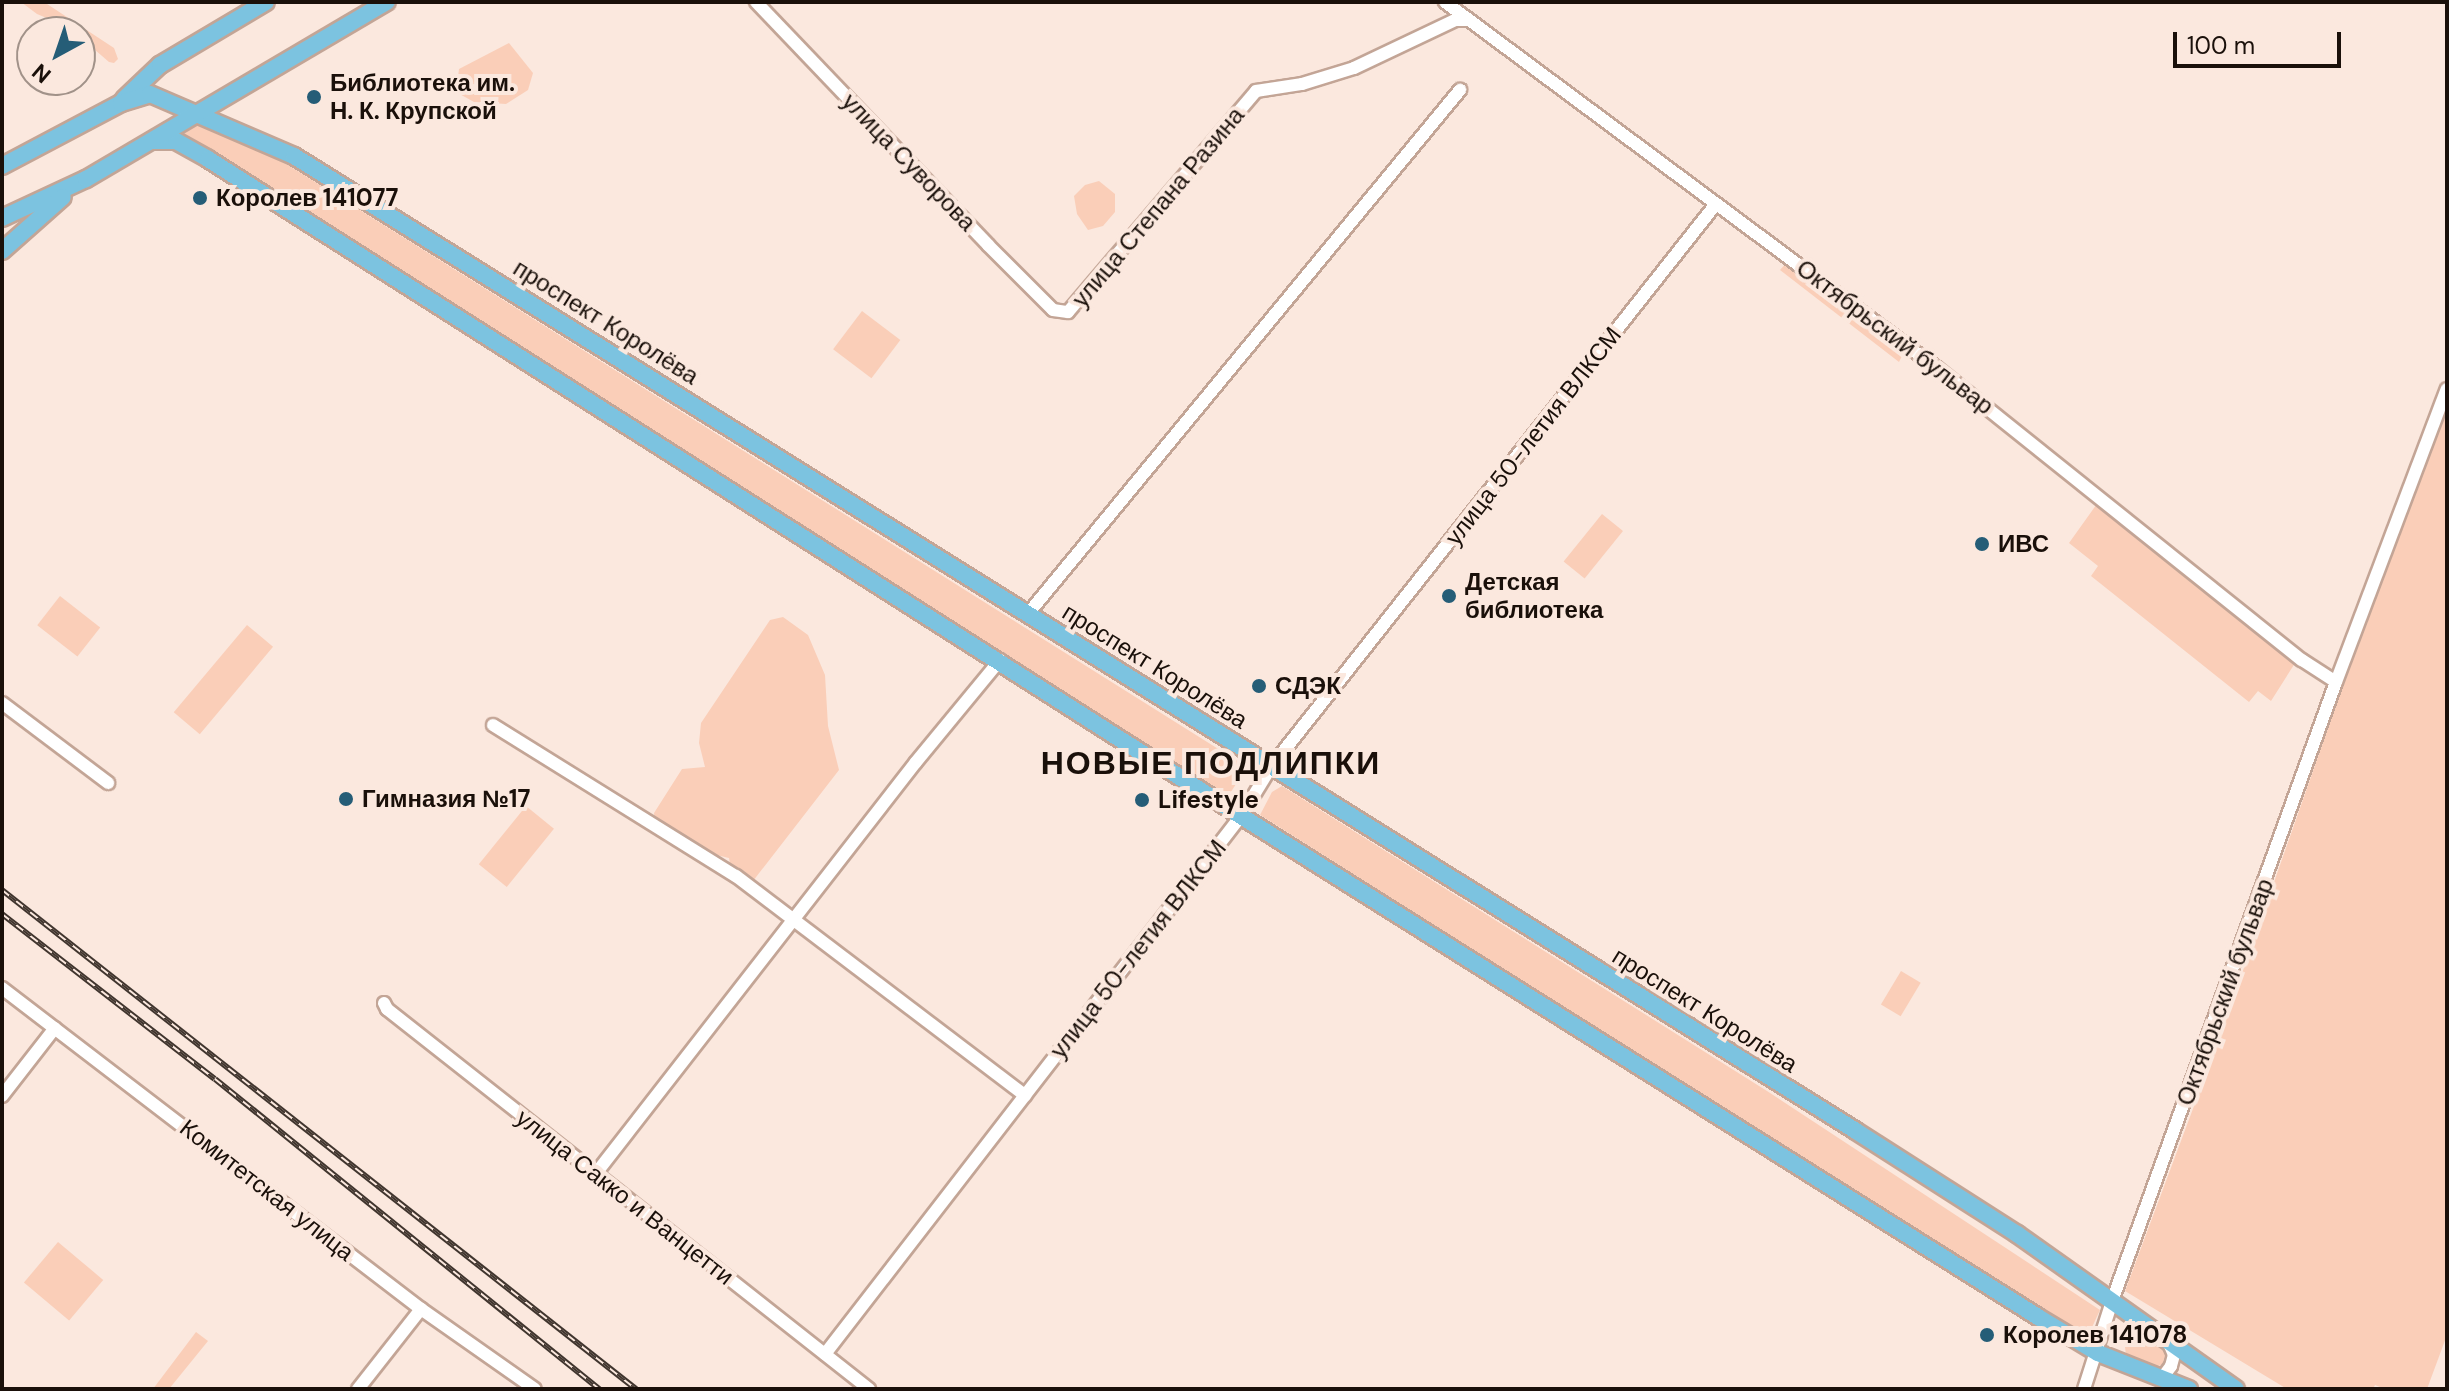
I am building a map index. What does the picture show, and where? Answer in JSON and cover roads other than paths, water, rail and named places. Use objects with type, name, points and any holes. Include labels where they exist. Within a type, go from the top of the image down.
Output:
[{"type":"main road","points":[[2,166],[121,103],[160,65],[266,2]]},
{"type":"main road","points":[[5,216],[86,179],[387,2]]},
{"type":"main road","name":"проспект Королёва","points":[[121,103],[150,94],[299,159],[1881,1147],[2017,1234],[2236,1389]]},
{"type":"main road","points":[[152,141],[176,141],[208,159],[1764,1147],[2098,1353],[2189,1389]]},
{"type":"main road","points":[[2,251],[31,221],[86,179]]},
{"type":"street","name":"улица Суворова","points":[[756,2],[1053,310],[1068,312]]},
{"type":"street","name":"Октябрьский бульвар","points":[[1445,2],[1999,414],[2302,660],[2336,682]]},
{"type":"street","name":"улица Степана Разина","points":[[1068,312],[1256,91],[1302,84],[1354,68],[1455,20],[1468,20]]},
{"type":"street","points":[[1027,615],[1460,90]]},
{"type":"street","name":"улица 50-летия ВЛКСМ","points":[[825,1354],[1241,816],[1271,767],[1716,204]]},
{"type":"street","name":"Октябрьский бульвар","points":[[2084,1389],[2098,1353],[2112,1301],[2336,682],[2447,389]]},
{"type":"street","points":[[597,1172],[1000,660]]},
{"type":"street","points":[[2,703],[108,783]]},
{"type":"street","points":[[493,725],[736,876],[1025,1095]]},
{"type":"street","name":"Комитетская улица","points":[[2,988],[421,1309],[535,1389]]},
{"type":"street","name":"улица Сакко и Ванцетти","points":[[384,1003],[410,1028],[576,1160],[597,1172],[869,1389]]},
{"type":"street","points":[[2,1096],[55,1028]]},
{"type":"street","points":[[358,1389],[421,1309]]},
{"type":"street","points":[[2162,1378],[2171,1366],[2174,1355],[2167,1340]]},
{"type":"railway","points":[[2,890],[636,1389]]},
{"type":"railway","points":[[2,914],[215,1079],[599,1389]]},
{"type":"place","name":"Библиотека им. Н. К. Крупской","points":[[314,97]]},
{"type":"place","name":"Королев 141077","points":[[200,198]]},
{"type":"place","name":"ИВС","points":[[1982,544]]},
{"type":"place","name":"Детская библиотека","points":[[1449,596]]},
{"type":"place","name":"СДЭК","points":[[1259,686]]},
{"type":"place","name":"Гимназия №17","points":[[346,799]]},
{"type":"place","name":"Lifestyle","points":[[1142,800]]},
{"type":"place","name":"Королев 141078","points":[[1987,1335]]},
{"type":"district","name":"НОВЫЕ ПОДЛИПКИ","points":[[1211,763]]}]
